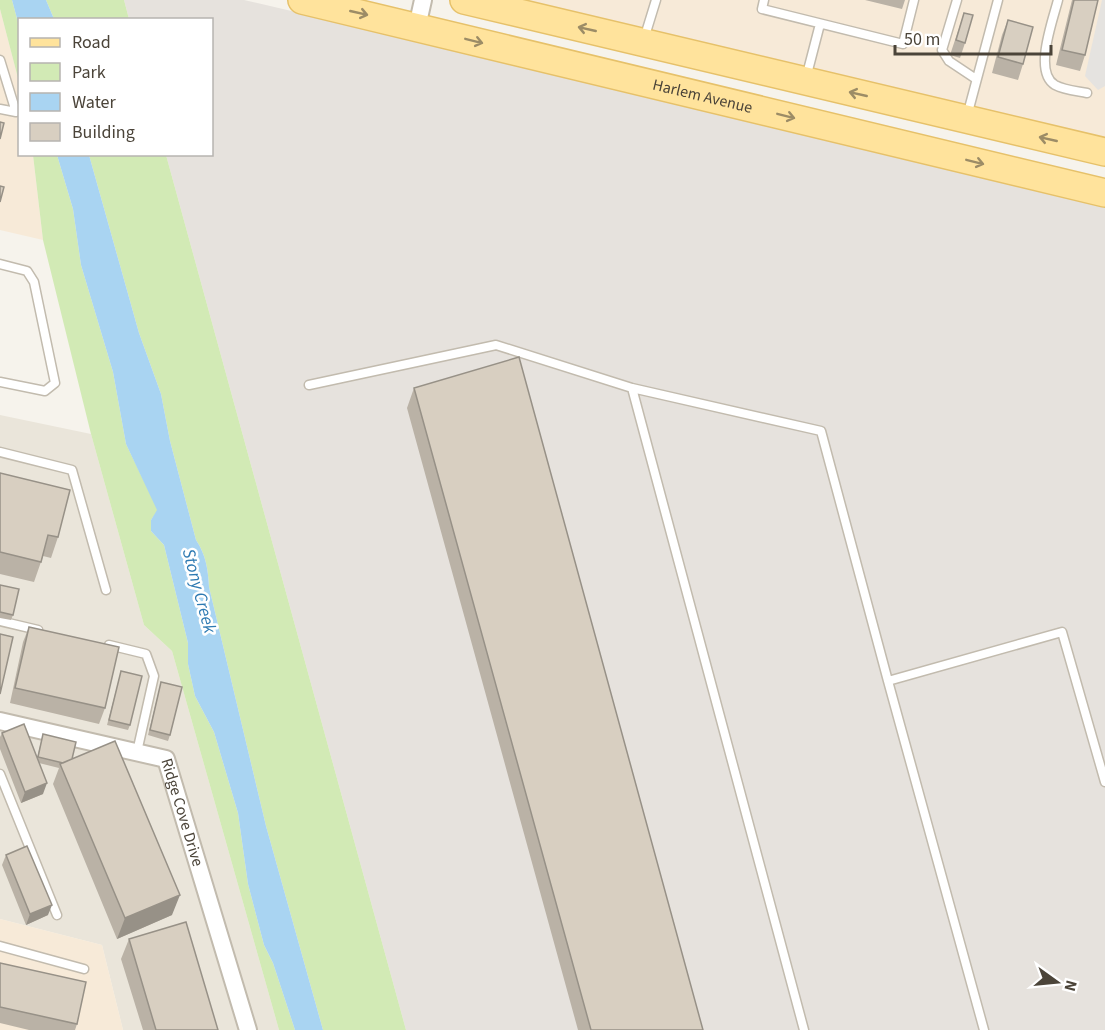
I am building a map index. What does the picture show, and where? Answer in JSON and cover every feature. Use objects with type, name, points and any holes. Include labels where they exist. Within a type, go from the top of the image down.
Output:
[{"type":"main road","name":"Harlem Avenue","points":[[302,0],[1105,193]]},
{"type":"main road","points":[[464,0],[1105,152]]},
{"type":"street","points":[[417,27],[423,0]]},
{"type":"street","name":"Ridge Cove Drive","points":[[0,721],[166,759],[248,1030]]},
{"type":"lane","points":[[644,43],[656,0]]},
{"type":"lane","points":[[764,0],[762,9],[903,44],[914,0]]},
{"type":"lane","points":[[957,0],[942,50],[950,61],[976,79]]},
{"type":"lane","points":[[966,119],[999,0]]},
{"type":"lane","points":[[1058,0],[1045,56],[1045,72],[1054,84],[1087,93]]},
{"type":"lane","points":[[806,81],[820,24]]},
{"type":"lane","points":[[0,60],[16,112],[0,109]]},
{"type":"lane","points":[[0,264],[27,271],[34,282],[55,383],[45,391],[0,382]]},
{"type":"lane","points":[[309,385],[496,345],[632,388],[821,431],[984,1030]]},
{"type":"lane","points":[[632,388],[804,1030]]},
{"type":"lane","points":[[0,452],[72,470],[106,590]]},
{"type":"lane","points":[[0,621],[45,631]]},
{"type":"lane","points":[[888,681],[1062,632],[1105,782]]},
{"type":"lane","points":[[101,644],[146,654],[154,676],[137,752]]},
{"type":"lane","points":[[0,774],[57,915]]},
{"type":"lane","points":[[0,946],[84,969]]},
{"type":"shaded area","points":[[124,0],[244,0],[1105,201],[1105,1030],[406,1030],[166,156],[213,156],[213,18],[129,18]]},
{"type":"shaded area","points":[[517,0],[1105,0],[1105,138]]},
{"type":"shaded area","points":[[1102,0],[1105,0],[1105,86],[1098,90],[1085,76]]},
{"type":"shaded area","points":[[0,9],[18,78],[18,156],[33,156],[43,240],[0,230]]},
{"type":"shaded area","points":[[0,415],[91,434],[144,625],[172,651],[279,1030],[123,1030],[102,945],[0,919]]},
{"type":"shaded area","points":[[0,919],[102,945],[123,1030],[0,1030]]},
{"type":"green space","points":[[0,0],[12,0],[18,22],[18,78],[0,9]]},
{"type":"green space","points":[[46,0],[124,0],[129,18],[54,18]]},
{"type":"green space","points":[[33,156],[57,156],[73,209],[81,265],[113,372],[126,444],[158,510],[151,520],[151,531],[164,545],[188,643],[188,664],[195,696],[214,732],[238,813],[248,884],[264,945],[273,963],[295,1030],[279,1030],[172,651],[144,625],[91,434],[43,240]]},
{"type":"green space","points":[[89,156],[166,156],[406,1030],[323,1030],[266,826],[209,587],[206,562],[196,540],[170,441],[161,394],[139,333]]},
{"type":"water","points":[[12,0],[46,0],[54,18],[18,18],[18,22]]},
{"type":"water","name":"Stony Creek","points":[[57,156],[89,156],[139,333],[161,394],[170,441],[196,540],[206,562],[209,587],[266,826],[323,1030],[295,1030],[273,963],[264,945],[248,884],[238,813],[214,732],[195,696],[188,664],[188,643],[164,545],[151,531],[151,520],[157,510],[126,444],[113,372],[81,265],[73,209]]},
{"type":"building","points":[[1074,0],[1098,0],[1085,55],[1062,50]]},
{"type":"building","points":[[964,13],[973,15],[965,43],[956,40]]},
{"type":"building","points":[[1008,20],[1033,27],[1023,64],[998,57]]},
{"type":"building","points":[[0,122],[4,123],[0,139]]},
{"type":"building","points":[[0,186],[4,187],[0,202]]},
{"type":"building","points":[[519,357],[703,1030],[591,1030],[414,388]]},
{"type":"building","points":[[0,473],[70,490],[58,537],[48,535],[41,562],[0,552]]},
{"type":"building","points":[[0,585],[19,589],[13,615],[0,612]]},
{"type":"building","points":[[29,627],[119,647],[105,708],[15,688]]},
{"type":"building","points":[[0,634],[13,637],[0,694]]},
{"type":"building","points":[[121,671],[142,676],[130,725],[109,720]]},
{"type":"building","points":[[161,682],[182,687],[170,735],[150,730]]},
{"type":"building","points":[[24,724],[47,783],[25,792],[2,733]]},
{"type":"building","points":[[43,734],[76,742],[72,759],[63,763],[38,757]]},
{"type":"building","points":[[115,741],[180,895],[125,918],[60,764]]},
{"type":"building","points":[[27,846],[52,905],[30,914],[6,855]]},
{"type":"building","points":[[186,922],[218,1030],[156,1030],[129,939]]},
{"type":"building","points":[[0,963],[86,982],[77,1024],[0,1007]]}]
